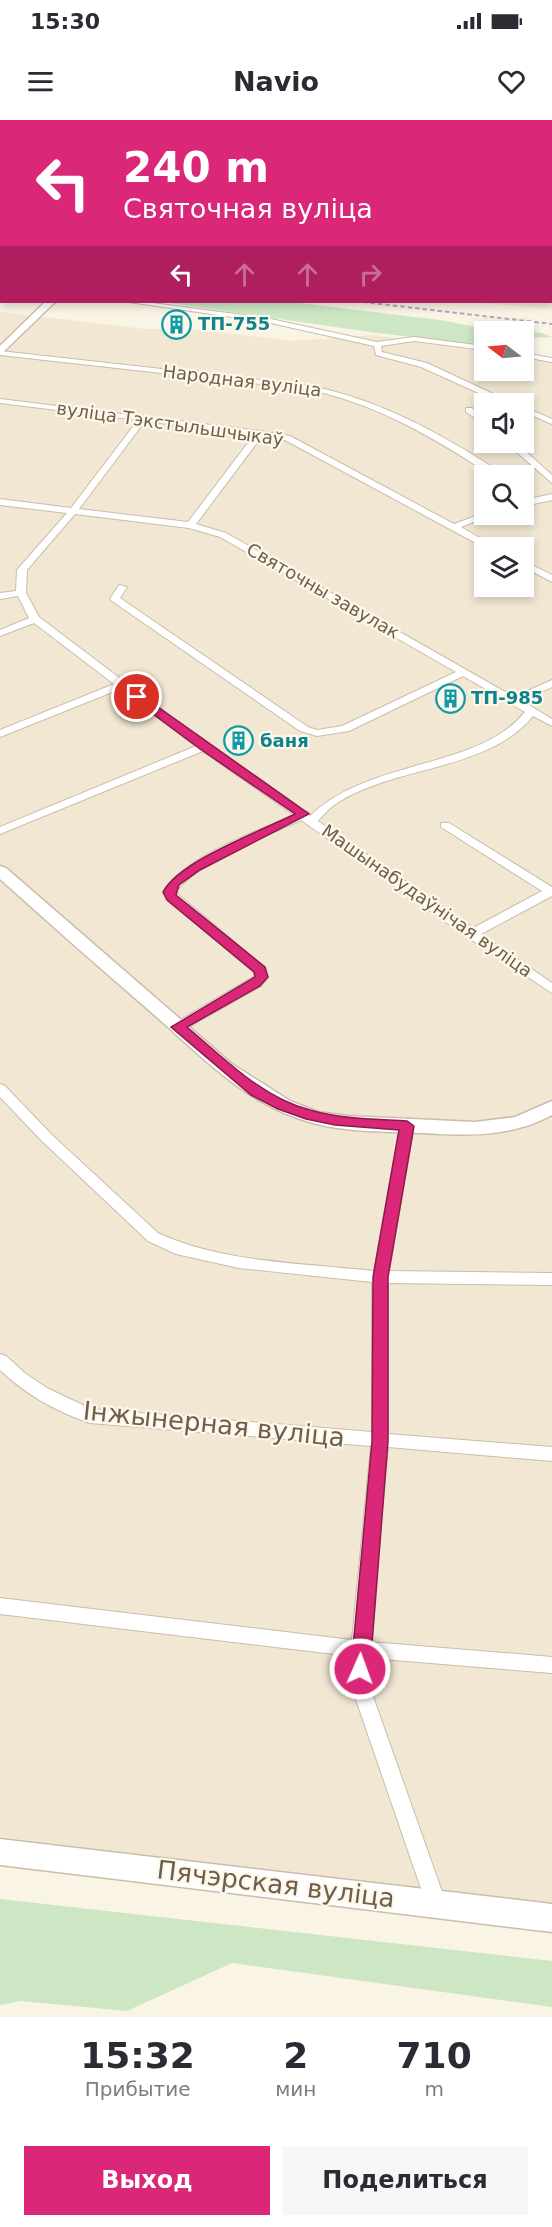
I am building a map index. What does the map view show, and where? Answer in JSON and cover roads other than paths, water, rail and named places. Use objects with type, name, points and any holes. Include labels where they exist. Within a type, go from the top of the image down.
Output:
[{"type":"street","points":[[0,353],[49,303]]},
{"type":"street","points":[[140,303],[266,320],[377,344],[414,339],[474,347]]},
{"type":"street","points":[[377,344],[379,353],[424,365],[486,393]]},
{"type":"street","name":"Народная вуліца","points":[[0,353],[306,387],[338,394],[371,404],[481,465]]},
{"type":"street","points":[[534,357],[552,362]]},
{"type":"street","name":"вуліца Тэкстыльшчыкаў","points":[[0,401],[287,438],[474,537]]},
{"type":"street","points":[[469,410],[474,414]]},
{"type":"street","points":[[534,414],[552,422]]},
{"type":"street","points":[[0,596],[21,593],[22,570],[73,511],[143,419]]},
{"type":"street","points":[[190,525],[260,433]]},
{"type":"street","points":[[521,453],[552,480]]},
{"type":"street","points":[[534,501],[552,497]]},
{"type":"street","name":"Святочны завулак","points":[[0,502],[190,525],[224,535],[552,723]]},
{"type":"street","points":[[454,526],[474,519]]},
{"type":"street","points":[[534,569],[552,579]]},
{"type":"street","points":[[122,587],[115,599],[304,729],[317,733],[345,729],[464,672]]},
{"type":"street","name":"Машынабудаўнічая вуліца","points":[[21,593],[35,619],[204,747],[308,817],[552,989]]},
{"type":"street","points":[[0,633],[35,619]]},
{"type":"street","points":[[0,734],[120,684]]},
{"type":"street","points":[[514,700],[552,684]]},
{"type":"street","points":[[178,1027],[256,983],[262,977],[260,970],[172,897],[169,892],[174,883],[196,867],[308,817],[343,794],[490,742],[517,728],[532,711]]},
{"type":"street","points":[[0,831],[204,747]]},
{"type":"street","points":[[445,825],[552,892]]},
{"type":"street","points":[[0,871],[178,1027],[256,1091],[283,1106],[335,1120],[483,1130],[536,1117],[552,1107]]},
{"type":"street","points":[[471,934],[552,892]]},
{"type":"street","points":[[0,1089],[47,1138],[153,1237],[176,1248],[239,1262],[380,1277],[552,1279]]},
{"type":"street","points":[[407,1126],[380,1277],[380,1441],[360,1649],[361,1688],[436,1903]]},
{"type":"street","name":"Інжынерная вуліца","points":[[0,1360],[15,1376],[52,1401],[90,1416],[552,1454]]},
{"type":"street","points":[[0,1606],[360,1649],[552,1665]]},
{"type":"street","name":"Пячэрская вуліца","points":[[0,1852],[552,1918]]},
{"type":"railway","points":[[372,303],[552,324]]},
{"type":"place","name":"ТП-755","points":[[177,324]]},
{"type":"place","name":"ТП-985","points":[[450,698]]},
{"type":"place","name":"баня","points":[[239,741]]}]
